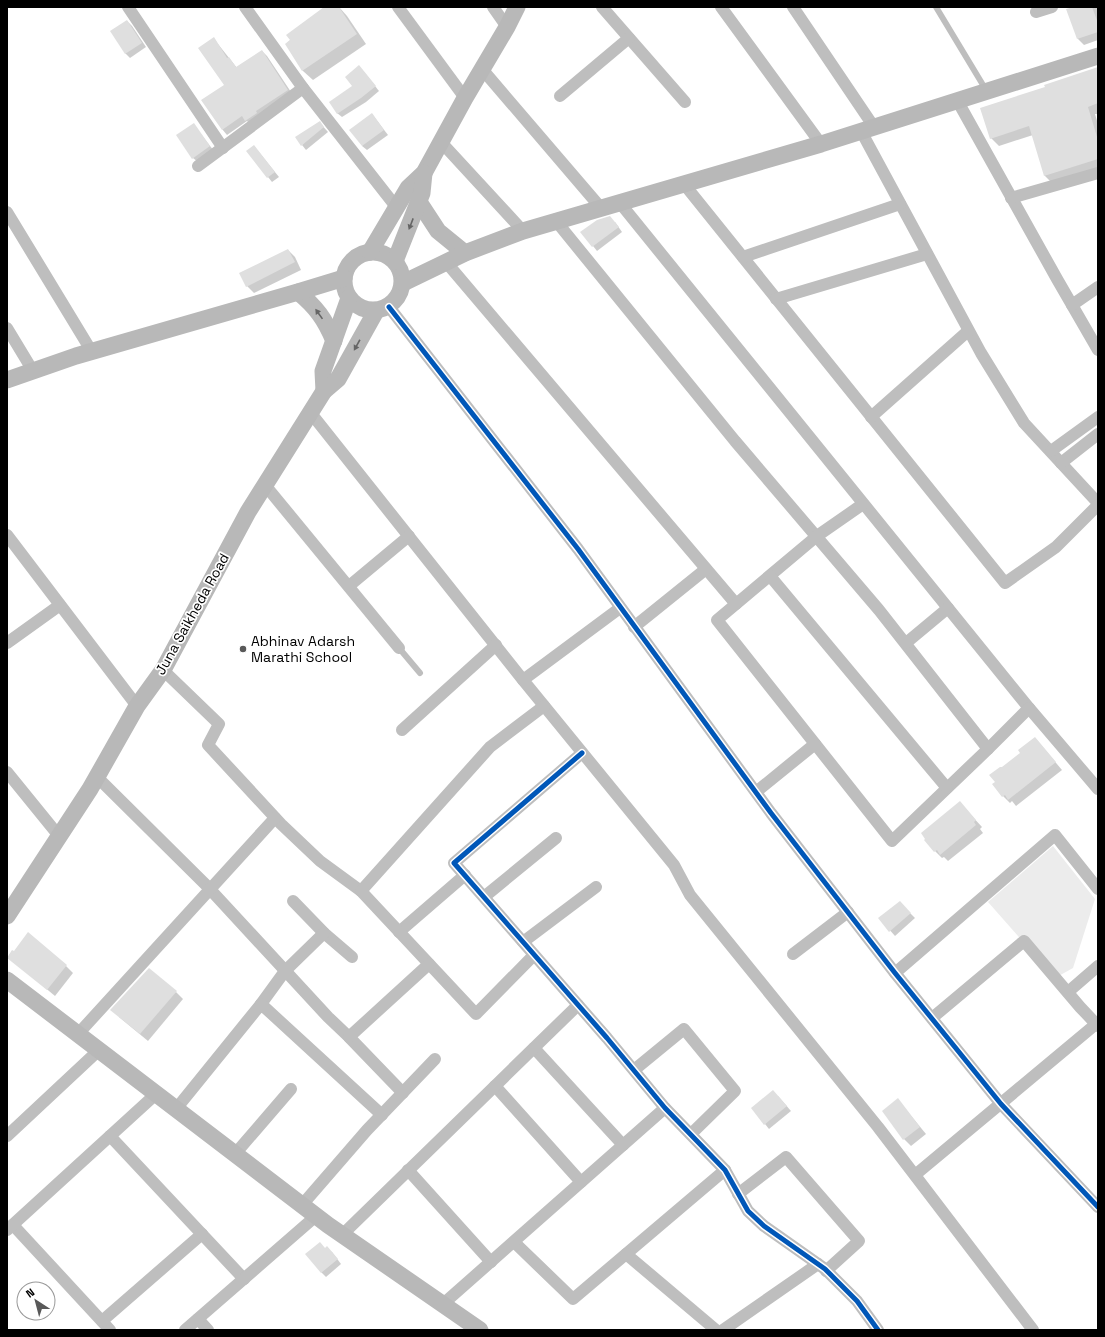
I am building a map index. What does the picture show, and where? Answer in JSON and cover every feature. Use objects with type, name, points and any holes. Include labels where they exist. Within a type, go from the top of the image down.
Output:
[{"type":"street","points":[[128,7],[222,148]]},
{"type":"street","points":[[245,7],[303,88],[397,208]]},
{"type":"street","points":[[398,7],[465,98]]},
{"type":"street","points":[[494,7],[507,27]]},
{"type":"street","points":[[370,252],[408,188],[424,173],[517,7]]},
{"type":"street","points":[[602,7],[685,102]]},
{"type":"street","points":[[721,7],[821,144]]},
{"type":"street","points":[[684,184],[1004,583],[1056,547],[1098,504],[1024,423],[980,353],[900,204],[868,129],[793,7]]},
{"type":"street","points":[[1036,12],[1052,7]]},
{"type":"street","points":[[560,96],[629,38]]},
{"type":"street","points":[[403,283],[465,253],[523,231],[821,144],[1098,56]]},
{"type":"street","points":[[482,69],[601,208]]},
{"type":"street","points":[[198,166],[303,88]]},
{"type":"street","points":[[957,100],[1098,350]]},
{"type":"street","points":[[441,142],[523,231]]},
{"type":"street","points":[[395,261],[422,193],[424,173]]},
{"type":"street","points":[[1011,198],[1098,173]]},
{"type":"street","points":[[419,202],[438,230],[465,253]]},
{"type":"street","points":[[620,203],[1029,708],[1098,789]]},
{"type":"street","points":[[743,257],[900,204]]},
{"type":"street","points":[[7,212],[92,352]]},
{"type":"street","points":[[556,221],[735,441],[817,536],[906,643],[988,749]]},
{"type":"street","points":[[370,252],[384,254],[395,261],[402,275],[403,283],[401,292],[396,300],[382,309],[368,310],[360,308],[348,298],[344,288],[344,278],[347,268],[352,260],[361,254],[370,252]]},
{"type":"street","points":[[776,298],[927,254]]},
{"type":"street","points":[[446,262],[736,604]]},
{"type":"street","points":[[7,380],[92,352],[344,278]]},
{"type":"street","points":[[1072,305],[1098,287]]},
{"type":"street","points":[[298,292],[313,305],[322,317],[334,341]]},
{"type":"street","points":[[324,391],[323,371],[348,298]]},
{"type":"street","points":[[382,309],[578,550],[756,792],[895,973],[1001,1104],[1098,1207]]},
{"type":"street","name":"Juna Saikheda Road","points":[[7,916],[97,777],[137,706],[163,670],[248,512],[310,412],[324,391],[338,379],[382,309]]},
{"type":"street","points":[[7,328],[33,371]]},
{"type":"street","points":[[871,417],[968,331]]},
{"type":"street","points":[[310,412],[523,680],[674,865],[690,895],[874,1121],[1033,1330]]},
{"type":"street","points":[[1051,451],[1098,417]]},
{"type":"street","points":[[1061,463],[1098,434]]},
{"type":"street","points":[[265,485],[399,648]]},
{"type":"street","points":[[863,504],[817,536],[717,620],[892,841],[1029,708]]},
{"type":"street","points":[[7,535],[137,706]]},
{"type":"street","points":[[349,586],[409,536]]},
{"type":"street","points":[[634,627],[706,569]]},
{"type":"street","points":[[770,576],[947,788]]},
{"type":"street","points":[[7,643],[60,605]]},
{"type":"street","points":[[523,680],[620,608]]},
{"type":"street","points":[[906,643],[948,608]]},
{"type":"street","points":[[402,730],[496,645]]},
{"type":"street","points":[[163,670],[219,724],[208,745],[275,818],[320,861],[361,891],[476,1014],[534,955]]},
{"type":"street","points":[[361,891],[490,747],[544,706]]},
{"type":"street","points":[[756,792],[815,744]]},
{"type":"street","points":[[582,753],[454,863],[634,1070],[665,1108],[724,1170],[748,1211],[764,1226],[822,1268],[857,1300],[871,1328]]},
{"type":"street","points":[[7,772],[59,836]]},
{"type":"street","points":[[97,777],[210,890],[328,1017],[403,1093]]},
{"type":"street","points":[[78,1034],[275,818]]},
{"type":"street","points":[[895,973],[1055,835],[1098,889]]},
{"type":"street","points":[[484,897],[556,838]]},
{"type":"street","points":[[399,932],[465,875]]},
{"type":"street","points":[[523,942],[596,887]]},
{"type":"street","points":[[293,901],[324,933],[352,957]]},
{"type":"street","points":[[793,954],[848,912]]},
{"type":"street","points":[[176,1109],[261,1004],[285,971],[324,933]]},
{"type":"street","points":[[915,1175],[1097,1025],[1024,941],[932,1018]]},
{"type":"street","points":[[349,1037],[429,964]]},
{"type":"street","points":[[1068,992],[1098,966]]},
{"type":"street","points":[[7,980],[316,1216],[480,1330]]},
{"type":"street","points":[[261,1004],[382,1115]]},
{"type":"street","points":[[342,1235],[578,1005]]},
{"type":"street","points":[[634,1070],[684,1029],[735,1091],[691,1134]]},
{"type":"street","points":[[534,1048],[623,1145]]},
{"type":"street","points":[[7,1136],[99,1050]]},
{"type":"street","points":[[302,1205],[382,1115],[435,1060]]},
{"type":"street","points":[[494,1086],[581,1182]]},
{"type":"street","points":[[235,1154],[291,1089]]},
{"type":"street","points":[[156,1094],[10,1227],[106,1326],[202,1234]]},
{"type":"street","points":[[443,1304],[665,1108]]},
{"type":"street","points":[[110,1136],[244,1278]]},
{"type":"street","points":[[723,1330],[822,1268],[859,1241],[786,1157],[738,1194]]},
{"type":"street","points":[[408,1170],[492,1262]]},
{"type":"street","points":[[514,1242],[573,1299],[724,1170]]},
{"type":"street","points":[[185,1330],[316,1216]]},
{"type":"street","points":[[626,1254],[716,1330]]},
{"type":"street","points":[[198,1319],[208,1330]]},
{"type":"lane","points":[[936,7],[987,91]]},
{"type":"lane","points":[[399,648],[420,673]]},
{"type":"shaded area","points":[[1053,846],[1095,899],[1073,968],[1055,978],[988,902]]},
{"type":"building","points":[[324,7],[339,7],[357,34],[302,71],[285,44],[290,40],[286,35]]},
{"type":"building","points":[[1073,7],[1092,7],[1098,23],[1098,32],[1077,39],[1066,9]]},
{"type":"building","points":[[127,20],[142,43],[125,54],[110,31]]},
{"type":"building","points":[[214,37],[227,58],[229,57],[236,67],[262,50],[288,90],[256,111],[257,113],[245,121],[242,116],[222,130],[201,100],[224,85],[198,48]]},
{"type":"building","points":[[359,65],[376,86],[337,114],[329,102],[352,86],[345,77]]},
{"type":"building","points":[[1098,67],[1098,103],[1088,107],[1098,140],[1098,159],[1044,176],[1029,126],[990,139],[980,108],[1045,87],[1044,85]]},
{"type":"building","points":[[372,113],[384,130],[362,146],[349,130]]},
{"type":"building","points":[[320,121],[324,127],[301,146],[295,137]]},
{"type":"building","points":[[194,123],[210,146],[192,159],[176,135]]},
{"type":"building","points":[[254,145],[275,172],[267,178],[246,151]]},
{"type":"building","points":[[610,216],[619,227],[592,247],[580,232],[597,220]]},
{"type":"building","points":[[288,249],[295,262],[246,287],[239,273]]},
{"type":"building","points":[[1035,737],[1056,762],[1008,800],[1005,795],[1002,797],[992,784],[995,782],[989,775],[1020,753],[1018,750]]},
{"type":"building","points":[[960,801],[976,820],[974,822],[976,825],[940,855],[937,850],[934,852],[924,840],[925,839],[921,833]]},
{"type":"building","points":[[900,901],[911,913],[889,932],[878,918]]},
{"type":"building","points":[[28,932],[67,965],[47,990],[7,958]]},
{"type":"building","points":[[149,968],[177,991],[140,1034],[110,1010]]},
{"type":"building","points":[[773,1090],[787,1106],[764,1125],[751,1108]]},
{"type":"building","points":[[898,1098],[920,1127],[903,1140],[882,1111]]},
{"type":"building","points":[[320,1242],[325,1248],[327,1246],[338,1259],[321,1273],[305,1254]]},
{"type":"cycle path","points":[[389,307],[578,549],[771,813],[895,973],[1001,1104],[1098,1207]]},
{"type":"cycle path","points":[[582,753],[454,863],[607,1038],[665,1108],[725,1170],[748,1211],[764,1226],[825,1269],[857,1301],[878,1330]]},
{"type":"place","name":"Abhinav Adarsh Marathi School","points":[[243,649]]}]
